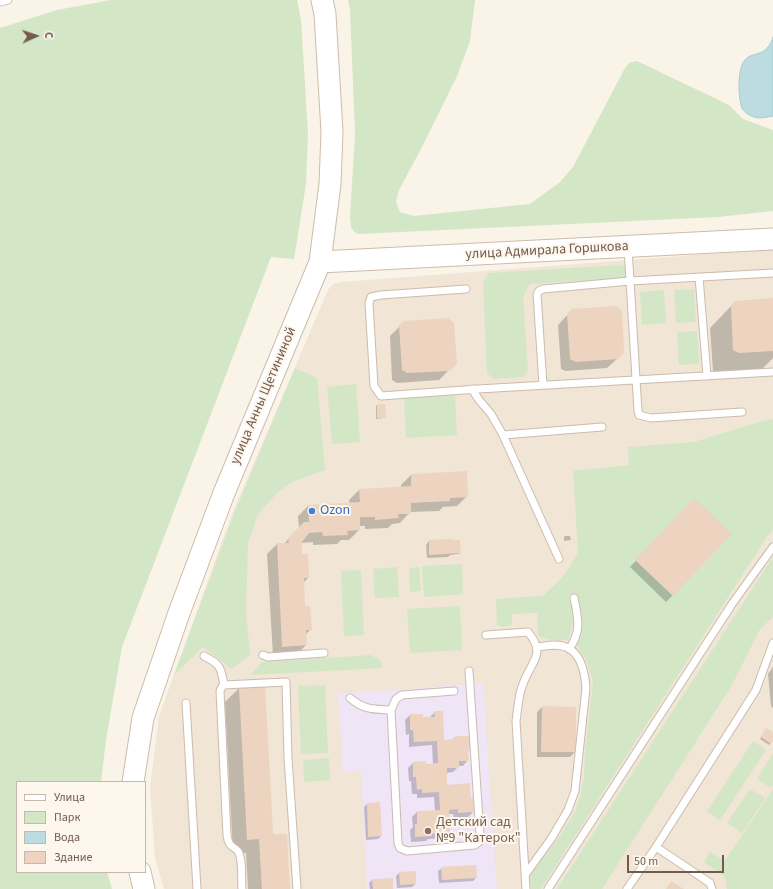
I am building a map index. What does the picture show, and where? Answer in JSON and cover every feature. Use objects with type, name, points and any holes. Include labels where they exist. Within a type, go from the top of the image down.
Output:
[{"type":"main road","name":"улица Анны Щетининой","points":[[133,781],[143,718],[179,613],[227,485],[320,262],[330,184],[332,132],[325,14],[322,0]]},
{"type":"main road","name":"улица Адмирала Горшкова","points":[[320,262],[773,239]]},
{"type":"main road","points":[[140,873],[144,889]]},
{"type":"lane","points":[[0,2],[8,0]]},
{"type":"lane","points":[[628,247],[639,415],[645,417],[742,412]]},
{"type":"lane","points":[[543,385],[537,294],[539,291],[547,288],[630,281],[773,273]]},
{"type":"lane","points":[[699,277],[707,376]]},
{"type":"lane","points":[[466,289],[371,297],[370,311],[374,386],[378,394],[381,396],[472,389],[773,372]]},
{"type":"lane","points":[[472,389],[491,414],[503,435],[559,559]]},
{"type":"lane","points":[[503,435],[602,427]]},
{"type":"lane","points":[[548,889],[732,604],[773,547]]},
{"type":"lane","points":[[569,649],[574,642],[579,620],[574,598]]},
{"type":"lane","points":[[486,635],[528,632],[537,647],[537,656],[523,683],[518,700],[516,721],[526,889]]},
{"type":"lane","points":[[627,889],[656,847],[756,690],[773,643]]},
{"type":"lane","points":[[525,876],[551,839],[568,810],[575,791],[578,777],[586,683],[582,667],[576,654],[565,646],[551,645],[537,647]]},
{"type":"lane","points":[[263,655],[268,657],[324,653]]},
{"type":"lane","points":[[204,656],[214,661],[222,670],[224,685],[221,688],[220,695],[227,835],[230,845],[238,851],[240,858],[242,889]]},
{"type":"lane","points":[[454,691],[402,695],[396,699],[391,710],[398,843],[400,848],[407,851],[475,845],[478,842],[480,835],[469,671]]},
{"type":"lane","points":[[224,685],[286,682],[289,766],[297,889]]},
{"type":"lane","points":[[350,698],[358,705],[368,709],[391,710]]},
{"type":"lane","points":[[186,703],[197,889]]},
{"type":"lane","points":[[656,847],[710,883],[712,889]]},
{"type":"shaded area","points":[[773,249],[773,889],[164,889],[155,858],[150,787],[159,716],[232,514],[328,290],[333,284],[341,282]]},
{"type":"shaded area","name":"Детский сад №9 \"Катерок\"","points":[[483,683],[497,889],[367,889],[361,771],[343,773],[338,693]]},
{"type":"green space","points":[[111,0],[297,0],[301,19],[308,134],[306,184],[294,259],[271,257],[122,647],[106,740],[101,781],[16,781],[16,873],[107,873],[112,889],[0,889],[0,28],[57,10]]},
{"type":"green space","points":[[348,0],[475,0],[470,41],[457,76],[399,190],[396,202],[400,212],[414,216],[530,204],[560,182],[573,167],[625,68],[629,63],[637,61],[729,105],[743,119],[773,130],[773,211],[718,217],[358,234],[352,229],[350,217],[355,133],[350,10]]},
{"type":"green space","points":[[621,265],[626,268],[627,278],[530,284],[523,297],[528,370],[523,377],[494,379],[487,373],[483,282],[489,273]]},
{"type":"green space","points":[[694,289],[696,322],[676,323],[674,290]]},
{"type":"green space","points":[[664,290],[666,323],[642,325],[640,292]]},
{"type":"green space","points":[[697,331],[699,364],[679,365],[677,332]]},
{"type":"green space","points":[[295,368],[317,378],[325,470],[292,482],[278,492],[258,514],[248,543],[246,611],[250,655],[232,669],[203,647],[174,675],[234,514]]},
{"type":"green space","points":[[356,384],[360,442],[332,444],[327,387]]},
{"type":"green space","points":[[455,395],[457,435],[406,438],[404,398]]},
{"type":"green space","points":[[773,419],[773,530],[768,535],[541,889],[531,889],[530,876],[557,840],[575,812],[581,794],[593,681],[586,659],[577,646],[582,626],[577,595],[572,594],[569,596],[573,613],[573,622],[568,639],[561,640],[548,639],[538,635],[537,613],[512,614],[511,625],[503,627],[497,625],[496,599],[543,596],[562,578],[569,568],[578,552],[573,471],[629,465],[628,447],[694,442]]},
{"type":"green space","points":[[773,557],[773,617],[760,629],[732,685],[602,889],[557,889]]},
{"type":"green space","points":[[462,564],[463,594],[424,597],[422,566]]},
{"type":"green space","points":[[397,567],[399,597],[375,598],[373,569]]},
{"type":"green space","points":[[419,567],[421,591],[410,592],[409,568]]},
{"type":"green space","points":[[361,570],[364,635],[344,636],[341,571]]},
{"type":"green space","points":[[460,606],[462,650],[410,653],[407,609]]},
{"type":"green space","points":[[371,655],[380,660],[383,668],[251,675],[262,662]]},
{"type":"green space","points":[[325,685],[328,753],[301,754],[298,686]]},
{"type":"green space","points":[[753,741],[766,750],[720,820],[707,811]]},
{"type":"green space","points":[[773,753],[773,785],[771,788],[757,779]]},
{"type":"green space","points":[[329,758],[330,780],[304,782],[303,760]]},
{"type":"green space","points":[[750,789],[765,798],[742,833],[727,823]]},
{"type":"green space","points":[[773,789],[773,889],[727,889],[725,877],[704,862],[710,852],[725,861]]},
{"type":"water","points":[[773,37],[773,116],[756,118],[747,114],[742,108],[739,93],[741,69],[747,58],[764,51],[767,48]]},
{"type":"building","points":[[773,298],[773,351],[739,353],[733,350],[731,306],[735,301]]},
{"type":"building","points":[[616,306],[622,311],[624,352],[618,359],[576,362],[570,359],[567,314],[572,309]]},
{"type":"building","points":[[448,318],[454,323],[457,364],[450,371],[407,373],[402,370],[399,325],[404,321]]},
{"type":"building","points":[[377,404],[385,404],[386,418],[377,418]]},
{"type":"building","points":[[467,471],[468,497],[450,498],[450,501],[411,503],[411,514],[398,514],[399,518],[375,520],[375,517],[360,517],[360,530],[347,531],[348,535],[323,536],[322,532],[309,533],[302,542],[302,554],[308,554],[309,578],[304,578],[305,606],[310,606],[312,630],[306,630],[307,645],[282,647],[277,543],[289,543],[288,538],[304,522],[309,522],[308,505],[360,502],[359,489],[411,486],[411,474]]},
{"type":"building","points":[[694,498],[732,534],[673,596],[635,560]]},
{"type":"building","points":[[429,540],[460,540],[461,553],[429,555]]},
{"type":"building","points":[[265,685],[273,834],[287,834],[290,889],[262,889],[259,839],[247,840],[239,687]]},
{"type":"building","points":[[542,706],[576,707],[576,752],[541,752]]},
{"type":"building","points":[[434,711],[443,711],[444,740],[455,739],[455,736],[470,736],[471,750],[468,750],[469,761],[459,761],[459,768],[447,768],[447,785],[470,783],[474,812],[458,813],[458,809],[449,810],[450,833],[415,837],[417,811],[440,810],[439,792],[422,793],[422,789],[417,790],[416,777],[413,777],[413,762],[426,761],[426,764],[438,763],[437,741],[414,742],[413,730],[410,730],[410,714],[423,714],[423,717],[435,717]]},
{"type":"building","points":[[766,728],[773,732],[773,741],[771,744],[761,737]]},
{"type":"building","points":[[380,802],[382,836],[368,837],[367,803]]},
{"type":"building","points":[[476,865],[477,878],[442,880],[441,867]]},
{"type":"building","points":[[416,871],[416,884],[400,885],[399,872]]},
{"type":"building","points":[[393,878],[393,889],[373,889],[372,879]]},
{"type":"building","points":[[671,881],[684,889],[666,889]]},
{"type":"place","name":"Ozon","points":[[312,511]]},
{"type":"place","name":"Детский сад №9 \"Катерок\"","points":[[428,831]]}]
